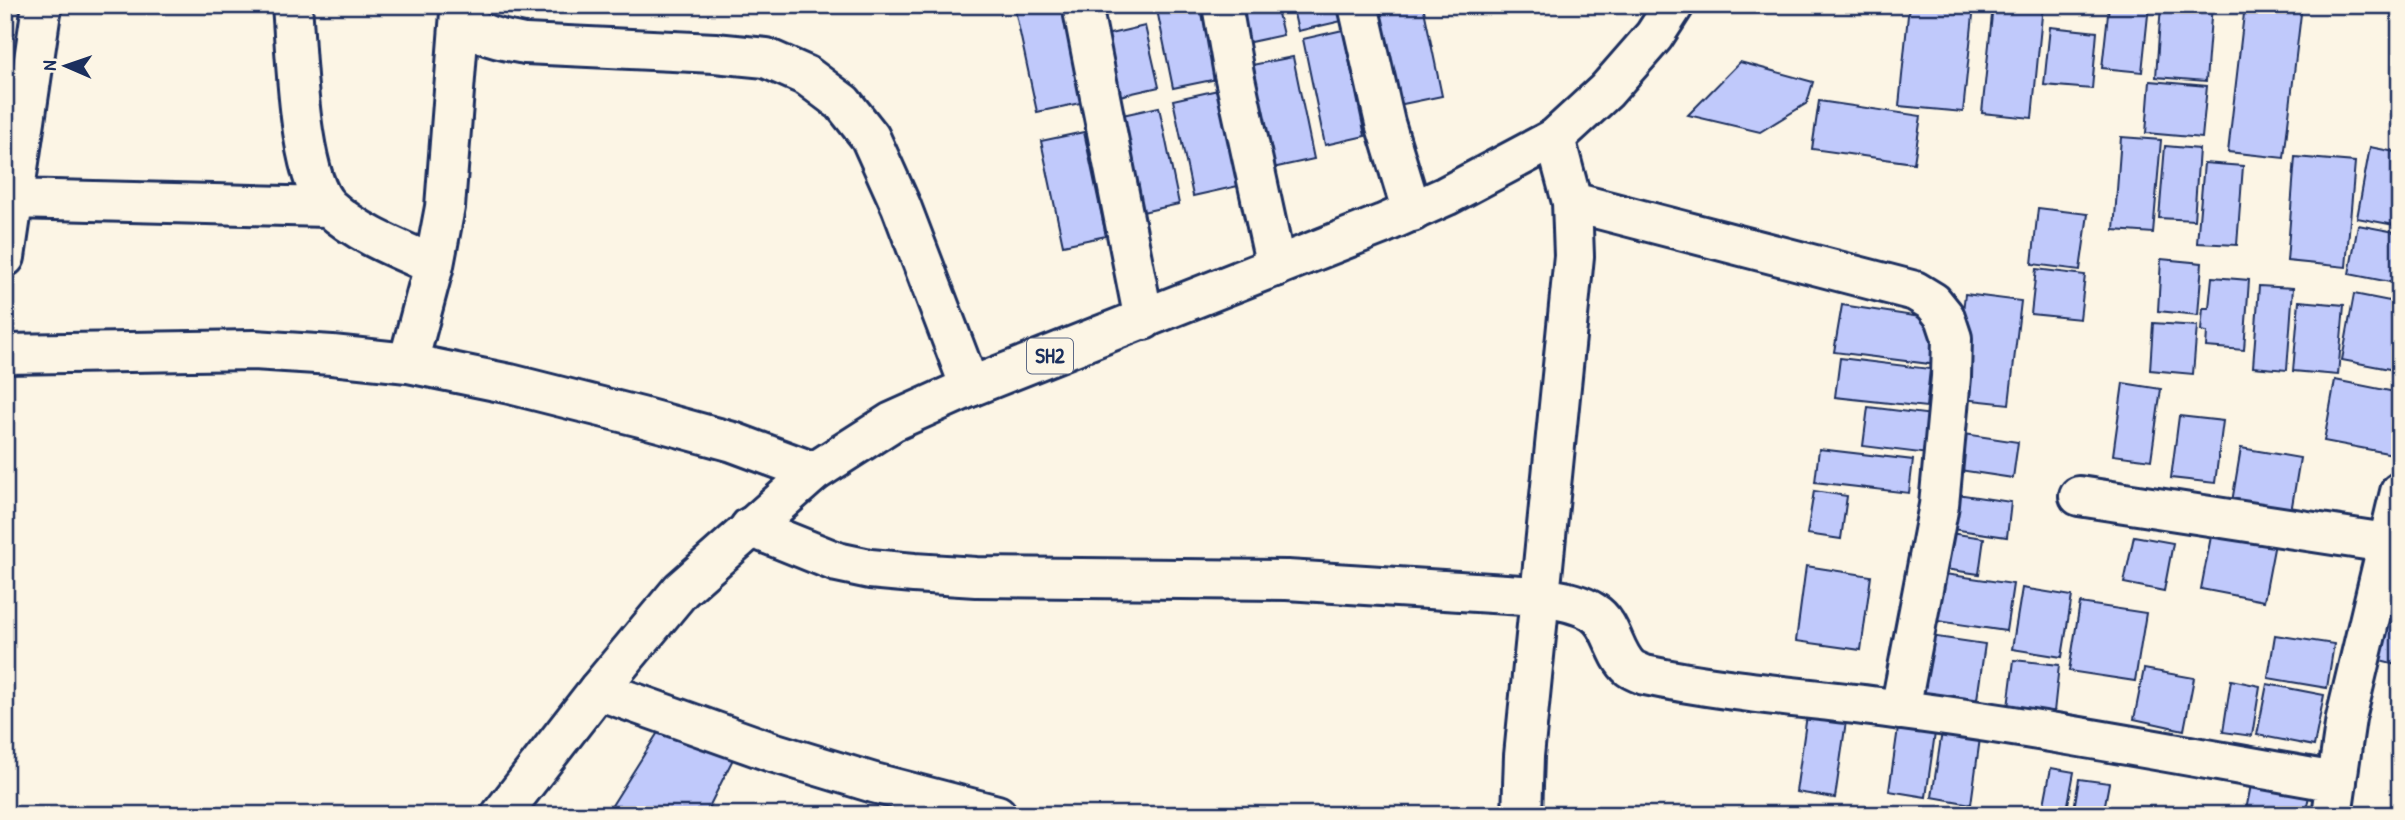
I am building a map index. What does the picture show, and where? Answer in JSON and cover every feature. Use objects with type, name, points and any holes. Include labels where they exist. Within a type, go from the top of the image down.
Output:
[{"type":"street","points":[[5,257],[42,5]]},
{"type":"street","points":[[292,5],[305,153],[313,181],[328,207],[363,232],[434,265]]},
{"type":"street","points":[[1082,5],[1144,320]]},
{"type":"street","points":[[1222,5],[1234,74],[1276,267]]},
{"type":"street","points":[[1358,5],[1385,123],[1412,212]]},
{"type":"street","name":"SH2","points":[[501,815],[598,690],[681,590],[814,472],[892,422],[970,387],[1412,212],[1555,138],[1606,91],[1654,36],[1674,5]]},
{"type":"street","points":[[408,363],[434,265],[445,207],[459,9]]},
{"type":"street","points":[[459,9],[475,29],[498,39],[525,44],[766,58],[807,76],[843,103],[870,137],[901,206],[970,387]]},
{"type":"street","points":[[1522,815],[1524,756],[1574,256],[1572,202],[1555,138]]},
{"type":"street","points":[[14,199],[328,207]]},
{"type":"street","points":[[1572,202],[1915,291],[1933,302],[1945,317],[1951,338],[1951,377],[1939,505],[1900,709]]},
{"type":"street","points":[[5,354],[254,350],[408,363],[510,384],[641,417],[733,442],[814,472]]},
{"type":"street","points":[[750,527],[837,562],[870,569],[914,573],[976,577],[1287,580],[1539,596],[1571,603],[1595,613],[1610,631],[1619,653],[1630,668],[1645,676],[1743,693],[1900,709],[1987,722],[2334,799],[2346,718],[2388,566],[2400,492]]},
{"type":"street","points":[[2079,496],[2388,566]]},
{"type":"street","points":[[598,690],[772,752],[874,783],[997,815]]},
{"type":"building","points":[[1014,5],[1064,5],[1085,102],[1037,112]]},
{"type":"building","points":[[1102,5],[1148,5],[1148,6],[1105,15]]},
{"type":"building","points":[[1156,5],[1202,5],[1217,79],[1173,88]]},
{"type":"building","points":[[1233,5],[1276,5],[1283,35],[1241,44]]},
{"type":"building","points":[[1292,5],[1343,5],[1346,20],[1298,31]]},
{"type":"building","points":[[1389,5],[1423,5],[1442,96],[1398,105],[1378,8]]},
{"type":"building","points":[[1909,5],[1974,5],[1963,112],[1899,106]]},
{"type":"building","points":[[1993,5],[2043,5],[2032,118],[1982,113]]},
{"type":"building","points":[[2109,5],[2149,5],[2142,72],[2102,68]]},
{"type":"building","points":[[2161,5],[2212,5],[2206,81],[2156,77]]},
{"type":"building","points":[[2245,5],[2302,5],[2284,158],[2228,152]]},
{"type":"building","points":[[1145,26],[1159,87],[1115,97],[1101,36]]},
{"type":"building","points":[[2050,27],[2097,32],[2092,89],[2044,85]]},
{"type":"building","points":[[1343,30],[1365,136],[1325,145],[1303,39]]},
{"type":"building","points":[[1293,57],[1314,159],[1268,169],[1247,66]]},
{"type":"building","points":[[1740,62],[1813,82],[1807,103],[1760,132],[1688,115]]},
{"type":"building","points":[[2150,81],[2207,86],[2202,138],[2146,133]]},
{"type":"building","points":[[1218,90],[1238,186],[1193,196],[1173,100]]},
{"type":"building","points":[[1819,101],[1921,116],[1914,163],[1812,149]]},
{"type":"building","points":[[1159,107],[1179,204],[1138,213],[1118,116]]},
{"type":"building","points":[[1084,132],[1106,236],[1063,245],[1041,141]]},
{"type":"building","points":[[2121,137],[2161,140],[2153,233],[2114,230]]},
{"type":"building","points":[[2165,146],[2199,149],[2194,220],[2159,218]]},
{"type":"building","points":[[2370,147],[2400,153],[2400,226],[2357,218]]},
{"type":"building","points":[[2295,157],[2355,162],[2346,267],[2287,261]]},
{"type":"building","points":[[2204,163],[2243,166],[2237,245],[2197,243]]},
{"type":"building","points":[[2038,208],[2088,214],[2080,270],[2032,264]]},
{"type":"building","points":[[2358,225],[2400,233],[2400,284],[2349,274]]},
{"type":"building","points":[[2161,259],[2202,263],[2198,315],[2158,311]]},
{"type":"building","points":[[2036,269],[2085,275],[2080,319],[2031,314]]},
{"type":"building","points":[[2212,277],[2249,280],[2244,350],[2206,347],[2207,332],[2201,331],[2203,308],[2209,308]]},
{"type":"building","points":[[2259,286],[2293,288],[2287,370],[2253,367]]},
{"type":"building","points":[[1965,294],[2021,301],[2009,404],[1953,398]]},
{"type":"building","points":[[2354,294],[2400,303],[2400,371],[2342,360]]},
{"type":"building","points":[[2299,301],[2344,305],[2338,375],[2293,371]]},
{"type":"building","points":[[1842,305],[1940,320],[1938,365],[1834,352]]},
{"type":"building","points":[[2153,323],[2197,326],[2193,374],[2150,370]]},
{"type":"building","points":[[1840,358],[1930,369],[1926,407],[1835,397]]},
{"type":"building","points":[[2335,380],[2400,393],[2400,419],[2393,454],[2324,441]]},
{"type":"building","points":[[2123,383],[2161,389],[2151,460],[2113,455]]},
{"type":"building","points":[[1868,407],[1933,415],[1928,454],[1863,446]]},
{"type":"building","points":[[2179,416],[2223,421],[2215,483],[2171,478]]},
{"type":"building","points":[[1951,432],[2018,442],[2013,478],[1946,468]]},
{"type":"building","points":[[2241,448],[2300,458],[2291,512],[2232,502]]},
{"type":"building","points":[[1819,449],[1913,460],[1909,493],[1815,482]]},
{"type":"building","points":[[1814,491],[1847,496],[1841,539],[1807,534]]},
{"type":"building","points":[[1950,493],[2011,502],[2007,537],[1945,528]]},
{"type":"building","points":[[1936,531],[1984,538],[1979,574],[1931,567]]},
{"type":"building","points":[[2212,531],[2275,543],[2264,601],[2201,589]]},
{"type":"building","points":[[2134,536],[2173,543],[2164,591],[2124,583]]},
{"type":"building","points":[[1806,566],[1871,576],[1861,650],[1796,641]]},
{"type":"building","points":[[1931,572],[2013,584],[2006,631],[1924,619]]},
{"type":"building","points":[[2022,588],[2072,596],[2062,657],[2012,649]]},
{"type":"building","points":[[2395,599],[2400,600],[2400,666],[2380,661]]},
{"type":"building","points":[[2080,603],[2146,613],[2135,681],[2069,671]]},
{"type":"building","points":[[2275,635],[2334,644],[2327,688],[2268,678]]},
{"type":"building","points":[[1930,636],[1985,644],[1976,706],[1921,698]]},
{"type":"building","points":[[2014,660],[2059,665],[2054,712],[2008,707]]},
{"type":"building","points":[[2144,669],[2194,678],[2184,730],[2134,719]]},
{"type":"building","points":[[2231,680],[2260,686],[2252,736],[2223,732]]},
{"type":"building","points":[[2267,684],[2324,695],[2314,746],[2257,735]]},
{"type":"building","points":[[1807,715],[1846,721],[1835,798],[1796,792]]},
{"type":"building","points":[[1899,721],[1936,726],[1926,797],[1889,791]]},
{"type":"building","points":[[1943,725],[1981,731],[1971,804],[1932,797]]},
{"type":"building","points":[[662,726],[736,753],[705,815],[606,815]]},
{"type":"building","points":[[2051,768],[2074,772],[2066,815],[2042,815]]},
{"type":"building","points":[[2254,770],[2312,782],[2305,815],[2245,815]]},
{"type":"building","points":[[2079,779],[2109,783],[2103,815],[2073,815]]}]
